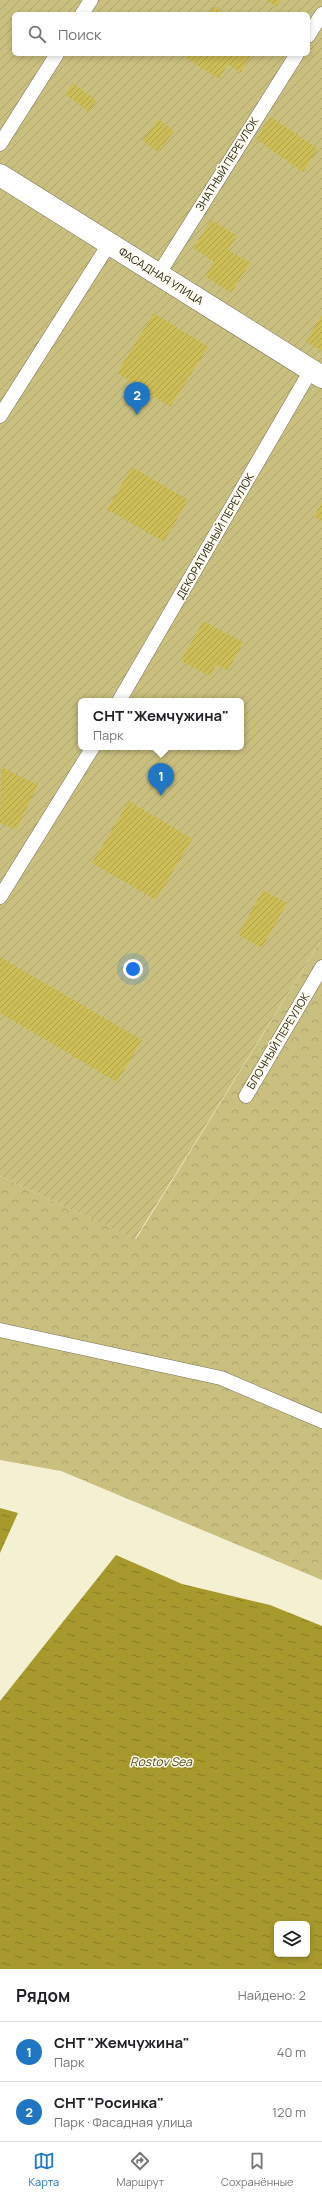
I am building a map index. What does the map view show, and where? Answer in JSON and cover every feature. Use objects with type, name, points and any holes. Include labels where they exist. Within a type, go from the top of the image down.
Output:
[{"type":"street","name":"ФАСАДНАЯ УЛИЦА","points":[[0,175],[316,374]]},
{"type":"lane","points":[[83,12],[91,0]]},
{"type":"lane","points":[[310,33],[322,14]]},
{"type":"lane","points":[[0,144],[56,56]]},
{"type":"lane","name":"ЗНАТНЫЙ ПЕРЕУЛОК","points":[[158,275],[296,56]]},
{"type":"lane","points":[[0,416],[109,244]]},
{"type":"lane","name":"ДЕКОРАТИВНЫЙ ПЕРЕУЛОК","points":[[121,698],[316,374]]},
{"type":"lane","points":[[0,897],[91,750]]},
{"type":"lane","name":"БЛОЧНЫЙ ПЕРЕУЛОК","points":[[246,1096],[322,967]]},
{"type":"lane","points":[[0,1330],[221,1378],[322,1421]]},
{"type":"green space","points":[[0,0],[322,0],[322,939],[135,1239],[0,1176]]},
{"type":"green space","points":[[322,939],[322,1580],[61,1471],[0,1460],[0,1176],[136,1239]]},
{"type":"water","points":[[0,1508],[18,1513],[0,1553]]},
{"type":"water","name":"Rostov Sea","points":[[116,1555],[182,1584],[270,1605],[322,1626],[322,1969],[0,1969],[0,1701]]},
{"type":"building","points":[[266,0],[281,0],[276,7]]},
{"type":"building","points":[[214,6],[223,12],[210,12]]},
{"type":"building","points":[[183,56],[251,56],[240,73],[228,64],[219,79]]},
{"type":"building","points":[[73,83],[96,101],[89,112],[65,94]]},
{"type":"building","points":[[271,117],[318,149],[303,172],[256,139]]},
{"type":"building","points":[[159,119],[174,131],[158,152],[142,140]]},
{"type":"building","points":[[211,220],[237,236],[228,250],[250,263],[231,293],[205,276],[214,262],[193,248]]},
{"type":"building","points":[[154,313],[208,347],[170,407],[117,373]]},
{"type":"building","points":[[322,315],[322,351],[306,341]]},
{"type":"building","points":[[132,467],[188,500],[164,542],[107,509]]},
{"type":"building","points":[[322,503],[322,521],[314,516]]},
{"type":"building","points":[[203,621],[243,642],[228,671],[216,665],[210,676],[181,661]]},
{"type":"building","points":[[1,767],[38,785],[16,830],[0,823]]},
{"type":"building","points":[[129,801],[192,839],[156,900],[92,863]]},
{"type":"building","points":[[263,890],[287,903],[262,948],[238,935]]},
{"type":"building","points":[[0,957],[142,1040],[117,1082],[0,1013]]},
{"type":"place","name":"СНТ \"Росинка\"","points":[[137,415]]},
{"type":"place","name":"СНТ \"Жемчужина\"","points":[[161,796]]}]
